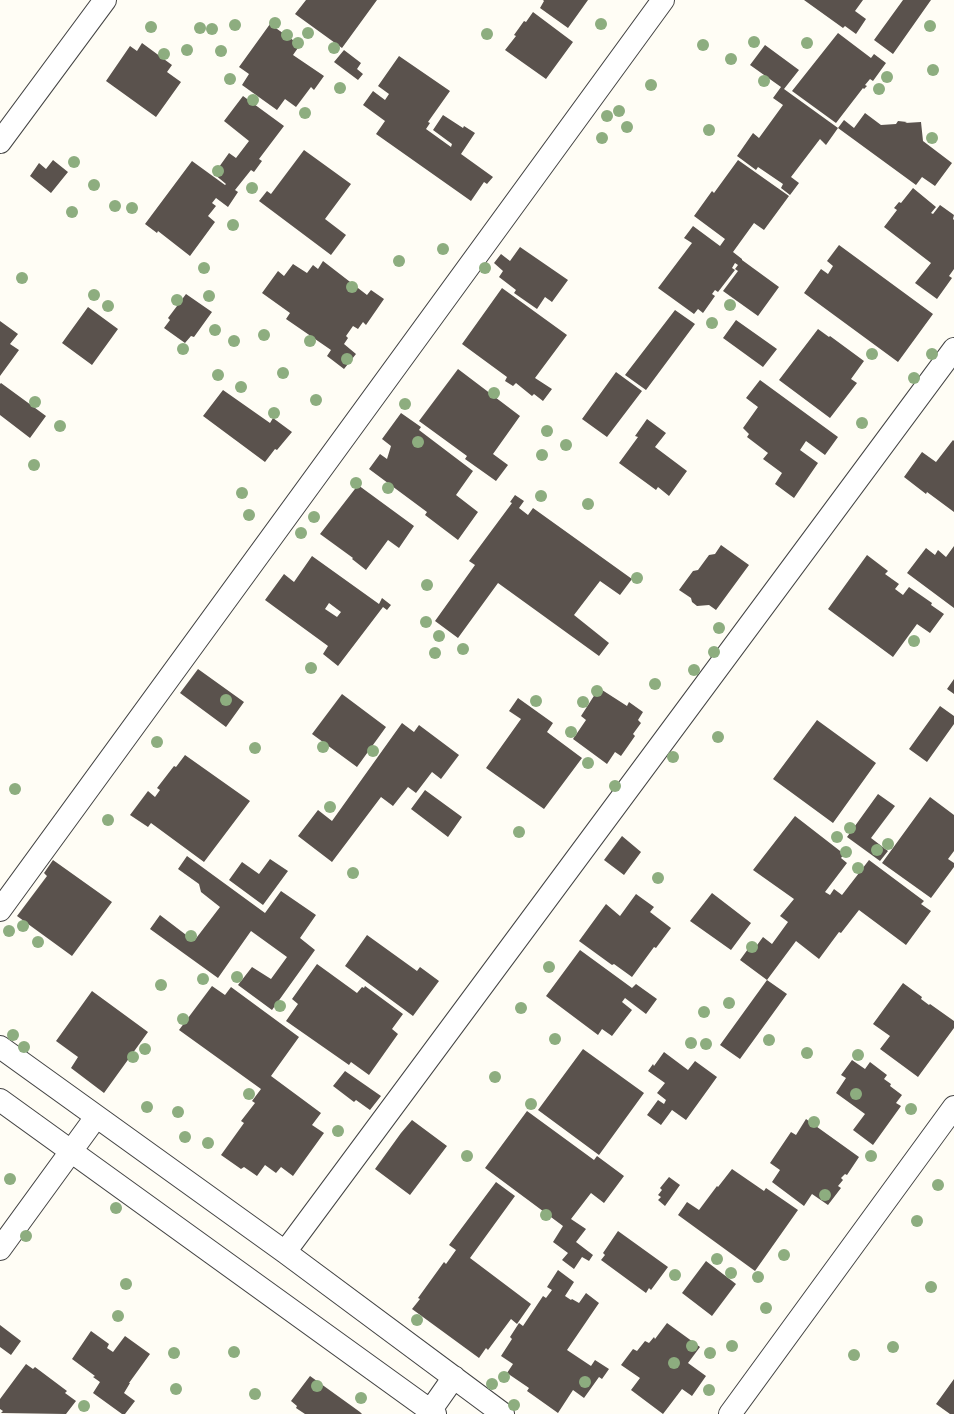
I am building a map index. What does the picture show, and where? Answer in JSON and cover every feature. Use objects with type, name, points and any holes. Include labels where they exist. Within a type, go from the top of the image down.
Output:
[{"type":"street","points":[[0,142],[105,0]]},
{"type":"street","points":[[0,910],[663,0]]},
{"type":"street","points":[[285,1252],[954,349]]},
{"type":"street","points":[[0,1047],[285,1252],[503,1414]]},
{"type":"street","points":[[0,1100],[431,1413],[454,1377]]},
{"type":"street","points":[[730,1414],[954,1107]]},
{"type":"street","points":[[0,1249],[96,1117]]},
{"type":"building","points":[[306,0],[377,0],[342,48],[295,14]]},
{"type":"building","points":[[543,0],[588,0],[568,28],[540,8],[544,1]]},
{"type":"building","points":[[804,0],[863,0],[855,11],[866,19],[856,34],[845,26],[843,28]]},
{"type":"building","points":[[903,0],[931,0],[893,54],[874,40]]},
{"type":"building","points":[[533,12],[573,42],[546,79],[505,50],[516,36],[514,35],[524,21],[526,22]]},
{"type":"building","points":[[270,24],[300,45],[293,55],[324,76],[314,90],[311,87],[296,107],[285,99],[277,110],[242,85],[249,74],[239,67]]},
{"type":"building","points":[[838,33],[871,58],[874,54],[886,63],[873,81],[870,79],[865,85],[867,86],[864,89],[863,88],[836,123],[792,91]]},
{"type":"building","points":[[142,43],[172,65],[167,72],[181,82],[156,117],[106,81],[130,46],[137,51]]},
{"type":"building","points":[[765,45],[799,70],[784,89],[838,128],[826,145],[820,139],[791,177],[799,183],[790,195],[781,188],[783,184],[758,167],[756,170],[737,156],[753,133],[759,138],[783,105],[773,98],[781,87],[750,65]]},
{"type":"building","points":[[344,50],[361,63],[357,69],[363,74],[358,80],[334,62]]},
{"type":"building","points":[[399,56],[450,91],[428,122],[430,123],[426,129],[451,147],[452,144],[433,130],[443,115],[463,128],[464,126],[475,133],[461,154],[493,177],[487,184],[484,182],[471,201],[376,134],[385,121],[363,105],[373,91],[385,100],[389,94],[378,86]]},
{"type":"building","points":[[243,96],[284,126],[259,159],[262,161],[254,172],[251,170],[235,190],[238,192],[228,207],[216,198],[212,203],[216,206],[208,216],[215,222],[190,256],[158,231],[157,233],[145,224],[192,161],[225,185],[226,184],[214,174],[229,153],[236,158],[249,141],[224,121]]},
{"type":"building","points":[[865,113],[881,125],[896,124],[898,121],[907,122],[905,123],[921,122],[923,141],[952,163],[935,186],[922,177],[916,185],[838,128],[844,120],[854,128]]},
{"type":"building","points":[[304,150],[351,184],[325,219],[346,235],[331,255],[259,201],[267,191],[271,194]]},
{"type":"building","points":[[53,160],[68,172],[51,193],[30,176],[39,163],[46,169]]},
{"type":"building","points":[[738,160],[789,196],[764,230],[754,223],[733,252],[779,287],[758,316],[723,291],[738,271],[735,269],[738,265],[735,263],[732,268],[735,270],[718,292],[715,290],[712,294],[715,296],[703,313],[698,309],[694,314],[658,288],[692,243],[684,238],[693,226],[720,246],[725,239],[694,216],[712,191],[714,193]]},
{"type":"building","points":[[913,188],[936,207],[931,213],[933,214],[940,205],[954,215],[954,269],[949,276],[952,278],[937,299],[915,283],[931,263],[884,227],[897,210],[894,208],[899,202],[901,203]]},
{"type":"building","points":[[839,245],[933,314],[898,362],[804,293],[821,269],[828,274],[833,266],[827,261]]},
{"type":"building","points":[[520,247],[568,280],[552,302],[545,297],[537,309],[514,293],[516,290],[499,277],[503,271],[494,263],[501,254],[510,261]]},
{"type":"building","points":[[323,261],[367,295],[371,290],[384,299],[366,325],[363,322],[358,329],[353,326],[346,336],[348,338],[344,344],[356,354],[344,369],[327,356],[331,350],[286,319],[290,313],[262,293],[278,271],[284,276],[293,264],[307,273],[313,265],[318,269]]},
{"type":"building","points":[[502,288],[567,335],[535,378],[552,389],[543,401],[534,394],[532,396],[516,383],[513,386],[505,381],[507,377],[462,344]]},
{"type":"building","points":[[186,294],[212,312],[194,337],[191,336],[185,343],[164,328],[170,320],[168,318]]},
{"type":"building","points":[[88,307],[118,329],[92,365],[62,343]]},
{"type":"building","points":[[675,310],[695,324],[646,390],[625,375]]},
{"type":"building","points":[[736,320],[777,349],[763,367],[723,338]]},
{"type":"building","points":[[0,321],[18,334],[10,344],[19,350],[0,376]]},
{"type":"building","points":[[818,329],[864,361],[851,379],[857,383],[830,418],[779,380]]},
{"type":"building","points":[[458,369],[520,416],[493,454],[508,465],[496,481],[465,459],[467,456],[419,421]]},
{"type":"building","points":[[616,372],[642,391],[607,437],[582,419]]},
{"type":"building","points":[[760,380],[838,437],[825,455],[806,441],[800,450],[818,463],[794,498],[775,484],[782,473],[763,459],[768,453],[747,437],[749,434],[743,428],[758,407],[746,398]]},
{"type":"building","points":[[1,383],[46,416],[30,438],[0,415]]},
{"type":"building","points":[[223,390],[270,423],[273,418],[292,432],[277,450],[275,449],[265,462],[203,416]]},
{"type":"building","points":[[401,413],[421,427],[419,430],[473,471],[456,495],[478,512],[458,540],[425,515],[427,512],[369,469],[380,454],[387,459],[391,446],[382,439]]},
{"type":"building","points":[[647,419],[666,433],[655,447],[687,471],[669,496],[658,487],[656,490],[619,463],[638,437],[635,436]]},
{"type":"building","points":[[953,440],[954,512],[927,492],[926,494],[904,477],[922,452],[936,462]]},
{"type":"building","points":[[358,485],[414,526],[399,548],[388,540],[366,570],[352,559],[353,558],[320,534]]},
{"type":"building","points":[[515,495],[524,501],[519,508],[528,515],[533,508],[632,579],[620,595],[600,581],[574,615],[609,643],[599,656],[498,583],[458,638],[435,621],[475,565],[469,561],[512,503],[510,502]]},
{"type":"building","points":[[721,545],[749,565],[716,610],[709,605],[697,606],[692,602],[691,598],[679,590],[693,571],[698,570],[709,555],[715,554]]},
{"type":"building","points":[[954,546],[954,608],[907,573],[926,548],[935,555],[938,550],[946,557]]},
{"type":"building","points":[[867,555],[888,571],[885,574],[899,584],[895,589],[903,595],[909,587],[932,603],[931,605],[944,614],[930,633],[917,624],[893,657],[828,609]]},
{"type":"building","points":[[312,556],[379,604],[382,598],[391,605],[387,610],[383,607],[338,666],[323,654],[328,646],[265,600],[284,574],[294,582]],"holes":[[[329,603],[341,612],[337,617],[325,609]]]},
{"type":"building","points":[[198,669],[244,702],[226,727],[180,693]]},
{"type":"building","points":[[954,679],[954,694],[947,689]]},
{"type":"building","points":[[599,688],[627,706],[629,702],[643,712],[638,720],[641,723],[633,734],[635,736],[621,756],[615,752],[607,764],[573,739],[586,720],[581,716]]},
{"type":"building","points":[[342,694],[386,727],[357,767],[312,734]]},
{"type":"building","points":[[518,698],[553,723],[547,732],[582,758],[544,809],[486,768],[521,719],[509,711]]},
{"type":"building","points":[[940,706],[954,716],[954,724],[927,762],[909,749]]},
{"type":"building","points":[[817,720],[876,763],[833,823],[773,779]]},
{"type":"building","points":[[402,723],[414,732],[419,725],[459,755],[441,779],[432,772],[416,793],[408,787],[393,806],[381,797],[332,862],[298,836],[318,810],[332,821]]},
{"type":"building","points":[[185,755],[250,801],[204,862],[151,823],[148,827],[130,815],[148,791],[155,797],[160,790],[157,788],[174,766],[176,767]]},
{"type":"building","points":[[425,790],[462,817],[448,837],[411,809]]},
{"type":"building","points":[[878,794],[895,806],[871,838],[888,851],[880,861],[847,837]]},
{"type":"building","points":[[930,797],[954,815],[954,851],[948,859],[954,863],[954,867],[931,898],[882,863]]},
{"type":"building","points":[[795,816],[844,854],[841,858],[847,863],[825,892],[830,895],[834,889],[842,895],[869,860],[924,901],[921,904],[931,911],[906,945],[859,910],[841,933],[839,932],[819,959],[796,941],[767,980],[740,960],[748,949],[752,952],[763,937],[772,944],[788,922],[780,916],[794,899],[753,870]]},
{"type":"building","points":[[622,836],[641,852],[624,875],[604,860]]},
{"type":"building","points":[[187,856],[265,913],[281,891],[316,915],[300,938],[315,950],[272,1010],[238,985],[252,967],[271,979],[287,957],[251,931],[218,978],[150,929],[160,915],[194,941],[220,907],[201,892],[199,884],[178,869]]},
{"type":"building","points":[[270,859],[288,871],[263,905],[229,880],[242,862],[259,874]]},
{"type":"building","points":[[53,860],[112,902],[72,956],[17,916],[47,876],[44,873]]},
{"type":"building","points":[[712,893],[751,923],[731,950],[690,921]]},
{"type":"building","points":[[636,894],[654,907],[650,912],[671,928],[656,948],[654,947],[632,977],[614,964],[612,965],[579,941],[606,904],[620,916]]},
{"type":"building","points":[[367,935],[417,971],[420,967],[439,981],[413,1016],[345,966]]},
{"type":"building","points":[[580,950],[632,988],[636,984],[657,999],[646,1014],[625,998],[622,1002],[632,1010],[612,1036],[602,1029],[598,1035],[546,996]]},
{"type":"building","points":[[317,964],[357,993],[362,987],[364,988],[365,986],[403,1014],[392,1029],[398,1034],[369,1075],[351,1062],[349,1065],[286,1021],[298,1004],[292,999]]},
{"type":"building","points":[[767,980],[787,994],[740,1059],[720,1045]]},
{"type":"building","points":[[903,983],[922,997],[921,999],[929,1005],[930,1004],[954,1021],[954,1028],[918,1077],[880,1049],[890,1036],[873,1024]]},
{"type":"building","points":[[212,986],[225,995],[231,987],[299,1037],[271,1076],[321,1113],[312,1125],[324,1133],[293,1176],[281,1167],[276,1173],[265,1165],[257,1176],[244,1167],[241,1169],[221,1155],[244,1123],[241,1121],[255,1103],[252,1101],[261,1089],[179,1030]]},
{"type":"building","points":[[92,991],[148,1032],[104,1093],[71,1068],[78,1057],[56,1041]]},
{"type":"building","points":[[583,1049],[644,1093],[599,1155],[538,1110]]},
{"type":"building","points":[[664,1052],[688,1070],[695,1061],[717,1077],[686,1120],[672,1110],[661,1125],[647,1115],[658,1100],[664,1104],[666,1100],[657,1093],[665,1083],[648,1071],[653,1064],[654,1066]]},
{"type":"building","points":[[852,1060],[865,1069],[870,1062],[887,1075],[884,1079],[891,1084],[890,1086],[902,1095],[896,1103],[901,1106],[873,1145],[853,1130],[865,1114],[836,1093],[846,1078],[841,1075]]},
{"type":"building","points":[[345,1071],[381,1096],[370,1110],[356,1100],[354,1102],[333,1086]]},
{"type":"building","points":[[527,1111],[594,1160],[597,1156],[624,1176],[604,1203],[591,1193],[571,1219],[586,1229],[576,1242],[593,1255],[589,1261],[582,1257],[574,1269],[562,1260],[568,1253],[553,1242],[563,1226],[485,1168]]},
{"type":"building","points":[[806,1119],[859,1157],[847,1175],[845,1174],[841,1178],[843,1180],[838,1186],[841,1188],[828,1205],[812,1194],[804,1206],[772,1182],[780,1170],[770,1163],[791,1132],[796,1135]]},
{"type":"building","points":[[412,1120],[447,1146],[410,1195],[375,1169]]},
{"type":"building","points":[[732,1169],[764,1191],[766,1188],[798,1210],[755,1271],[678,1215],[687,1202],[699,1210]]},
{"type":"building","points":[[669,1177],[680,1185],[665,1206],[658,1200],[661,1197],[658,1195],[662,1190],[660,1188]]},
{"type":"building","points":[[496,1182],[515,1196],[470,1258],[531,1304],[517,1324],[511,1319],[488,1350],[486,1348],[479,1358],[412,1309],[420,1299],[418,1298],[444,1262],[446,1264],[456,1250],[449,1245]]},
{"type":"building","points":[[618,1231],[668,1267],[651,1290],[649,1288],[646,1293],[601,1260],[605,1255],[603,1253]]},
{"type":"building","points":[[706,1261],[736,1284],[712,1316],[682,1293]]},
{"type":"building","points":[[558,1270],[574,1282],[565,1296],[579,1303],[586,1293],[599,1303],[567,1350],[591,1366],[595,1360],[609,1369],[602,1379],[599,1377],[584,1398],[573,1390],[558,1413],[527,1391],[529,1388],[507,1373],[513,1364],[501,1356],[512,1339],[510,1337],[519,1323],[523,1326],[543,1296],[546,1298],[552,1290],[547,1287]]},
{"type":"building","points":[[667,1323],[700,1347],[688,1363],[706,1376],[692,1396],[682,1389],[663,1414],[631,1390],[640,1378],[621,1365],[633,1349],[637,1351],[645,1341],[649,1343],[654,1337],[655,1339]]},
{"type":"building","points":[[0,1325],[21,1341],[11,1355],[0,1347]]},
{"type":"building","points":[[91,1331],[109,1344],[107,1348],[113,1352],[125,1336],[150,1354],[129,1383],[124,1393],[135,1401],[125,1414],[122,1414],[93,1393],[100,1382],[93,1377],[95,1376],[72,1359]]},
{"type":"building","points":[[26,1364],[33,1369],[35,1367],[67,1391],[65,1393],[76,1401],[66,1414],[1,1413],[3,1411],[0,1409],[0,1399]]},
{"type":"building","points":[[310,1376],[362,1414],[305,1414],[296,1408],[297,1406],[291,1401]]},
{"type":"building","points":[[954,1379],[954,1414],[950,1414],[936,1404]]}]
